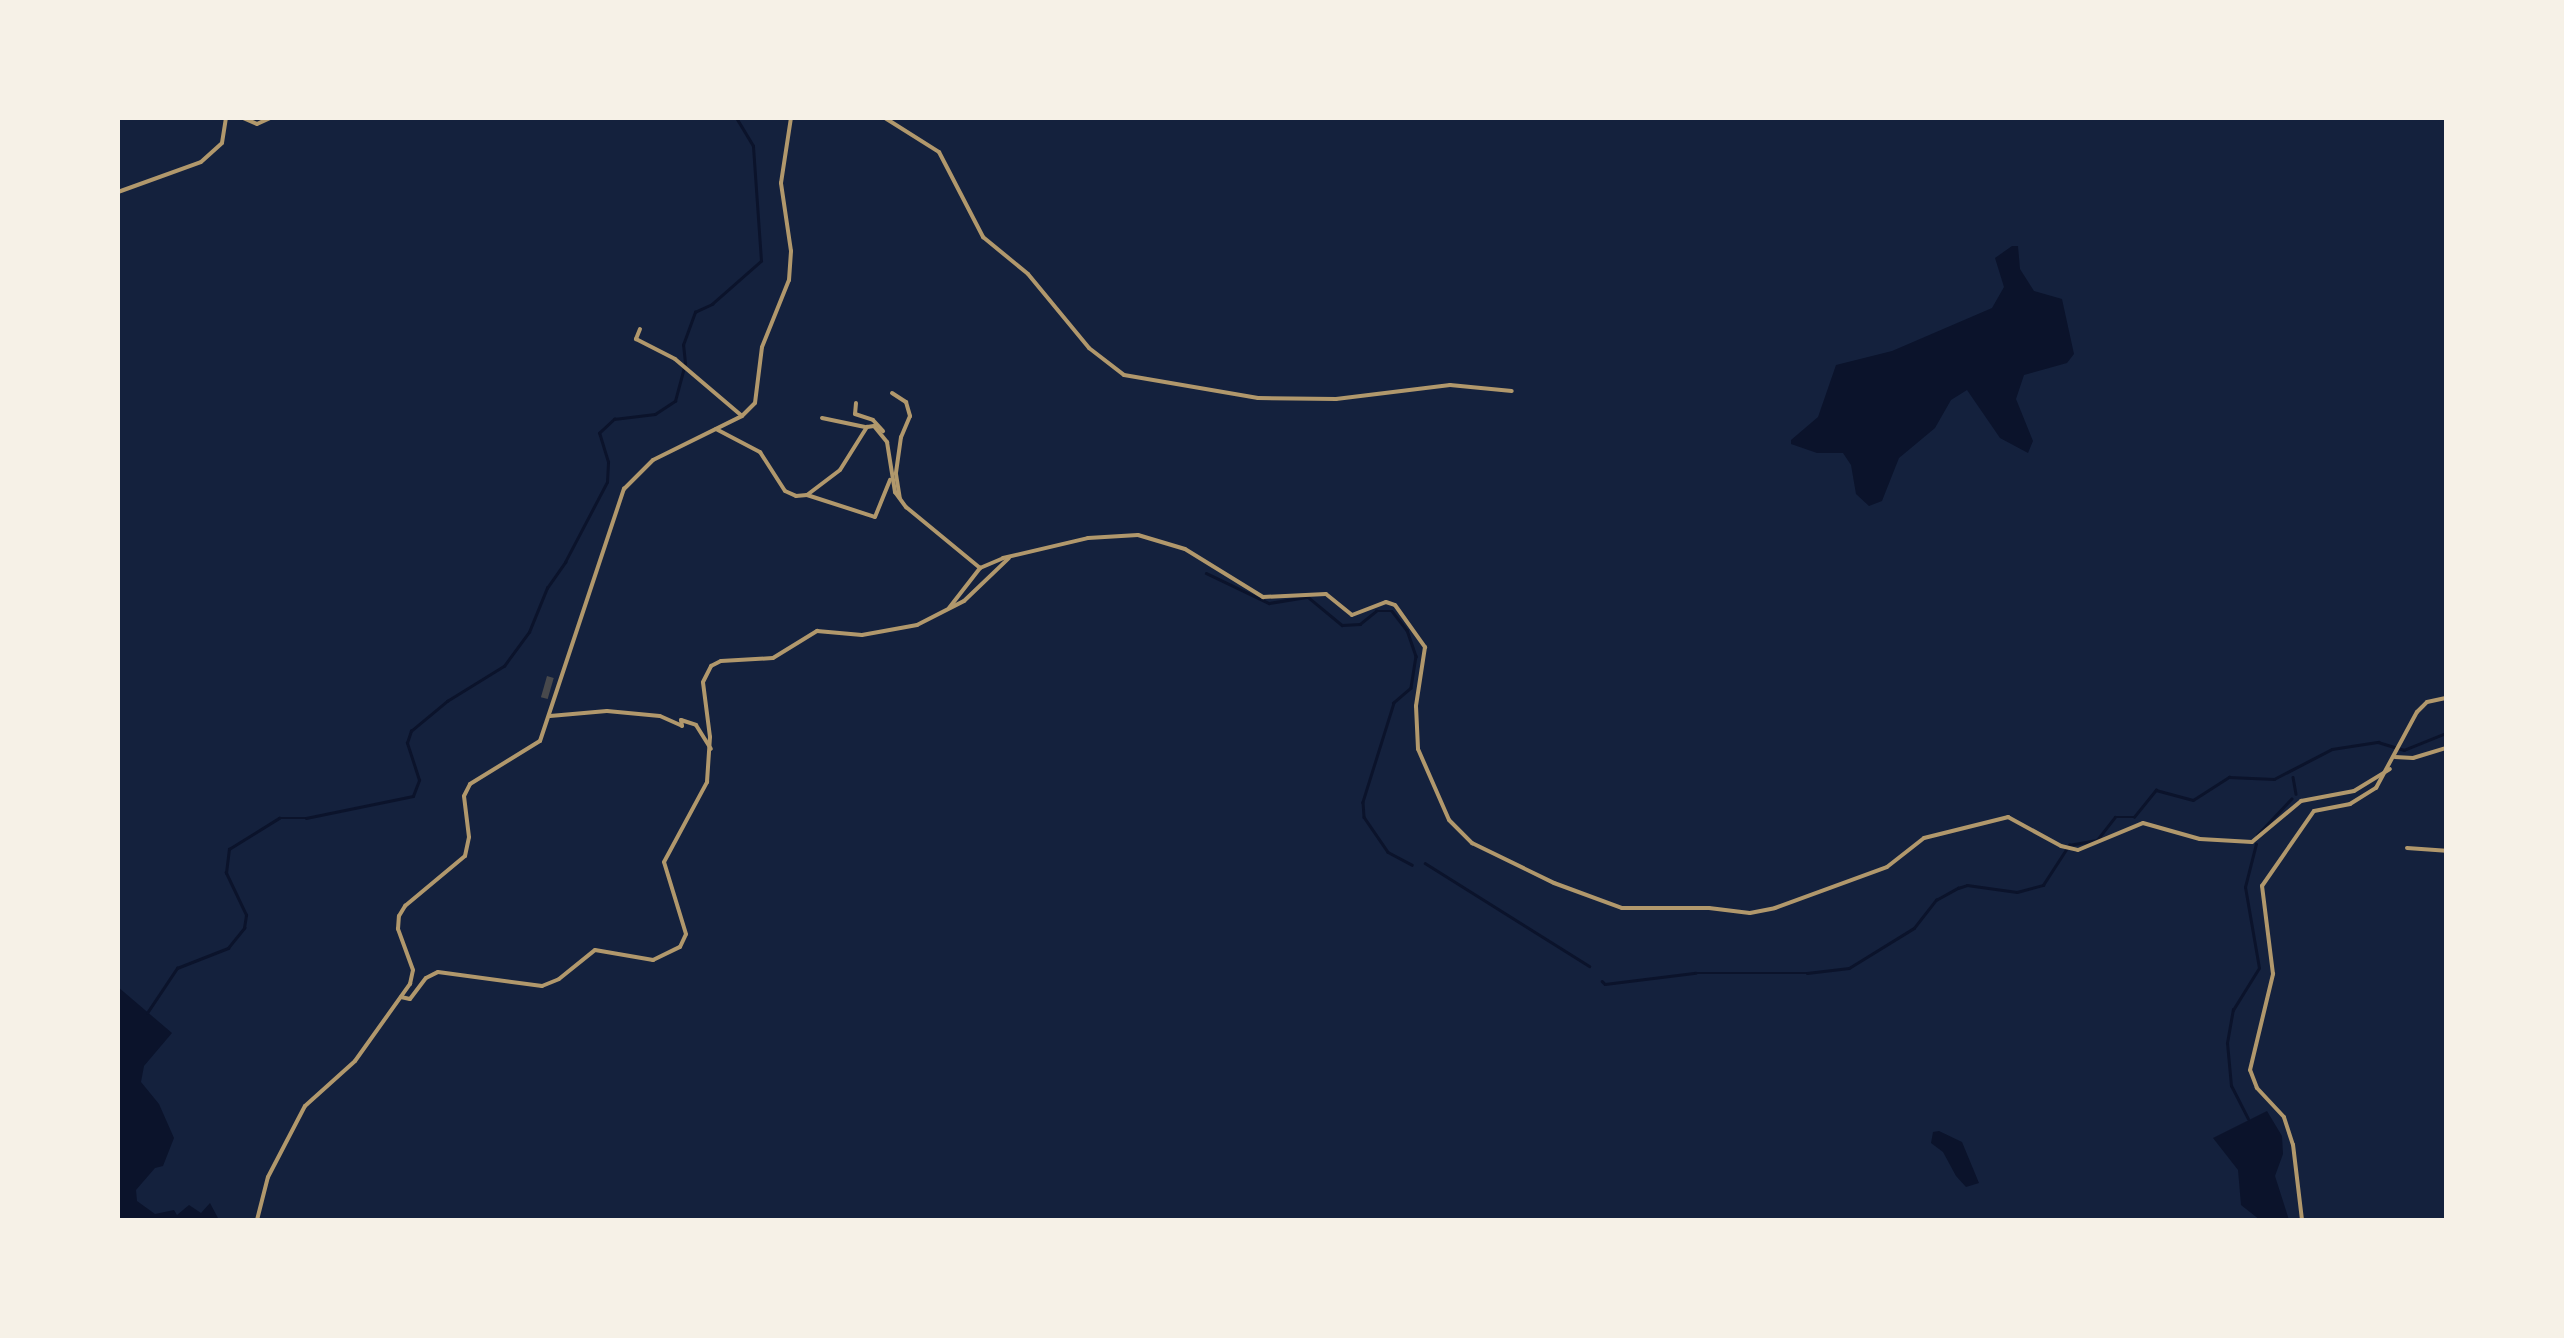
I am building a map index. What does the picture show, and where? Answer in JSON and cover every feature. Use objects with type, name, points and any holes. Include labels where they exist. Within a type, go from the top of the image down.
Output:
[{"type":"street","points":[[118,192],[201,162],[222,143],[226,118]]},
{"type":"street","points":[[243,118],[257,124],[270,118]]},
{"type":"street","points":[[256,1220],[268,1177],[305,1106],[355,1061],[400,997],[413,970],[398,930],[402,911],[465,856],[469,837],[464,796],[470,784],[540,741],[624,489],[644,466],[742,416],[758,397],[762,347],[790,280],[791,251],[781,183],[791,118]]},
{"type":"street","points":[[885,118],[939,152],[983,238],[1028,274],[1089,348],[1124,375],[1258,398],[1336,398],[1464,385],[1512,391]]},
{"type":"street","points":[[640,329],[636,339],[681,364],[742,416]]},
{"type":"street","points":[[892,392],[906,402],[910,416],[901,437],[896,474],[901,501]]},
{"type":"street","points":[[856,403],[855,414],[873,420],[883,434],[890,480],[901,501],[980,568]]},
{"type":"street","points":[[822,418],[874,426],[883,434]]},
{"type":"street","points":[[807,496],[844,466],[867,427]]},
{"type":"street","points":[[716,429],[760,452],[788,494],[807,496],[875,518],[884,483],[890,480]]},
{"type":"street","points":[[948,610],[980,568],[1088,538],[1138,536],[1185,550],[1263,596],[1326,594],[1356,616],[1386,602],[1395,604],[1425,648],[1416,706],[1418,749],[1449,820],[1472,843],[1554,883],[1622,908],[1750,913],[1775,908],[1886,867],[1924,838],[2008,817],[2067,848],[2099,844],[2143,823],[2200,838],[2252,842],[2301,801],[2354,791],[2390,769]]},
{"type":"street","points":[[400,997],[412,998],[434,973],[542,986],[559,979],[595,950],[654,960],[680,947],[686,934],[664,862],[704,792],[711,749],[703,682],[711,666],[721,661],[773,658],[817,632],[862,636],[891,632],[964,602],[1009,558]]},
{"type":"street","points":[[2302,1220],[2293,1145],[2284,1117],[2258,1088],[2250,1070],[2273,974],[2260,892],[2314,810],[2360,800],[2376,788],[2422,706],[2446,698]]},
{"type":"street","points":[[549,716],[608,711],[660,716],[682,726],[680,720],[696,726],[711,749]]},
{"type":"street","points":[[2396,755],[2412,758],[2446,748]]},
{"type":"street","points":[[2408,848],[2446,850]]},
{"type":"street","points":[[1888,1220],[1902,1220]]},
{"type":"street","points":[[1955,1220],[2008,1220]]},
{"type":"water","points":[[2018,246],[2020,269],[2034,291],[2062,299],[2074,354],[2067,363],[2024,375],[2016,399],[2033,441],[2028,453],[2000,438],[1967,390],[1951,400],[1935,428],[1899,458],[1882,501],[1869,506],[1856,494],[1851,465],[1843,453],[1817,453],[1791,444],[1791,440],[1818,417],[1836,365],[1892,351],[1992,308],[2004,287],[1995,258]]},
{"type":"water","points":[[118,987],[172,1033],[144,1066],[141,1082],[159,1104],[174,1138],[163,1166],[155,1168],[136,1190],[137,1201],[155,1214],[174,1210],[177,1215],[189,1205],[201,1213],[210,1203],[219,1220],[118,1220]]},
{"type":"water","points":[[2267,1111],[2282,1136],[2283,1154],[2275,1176],[2289,1220],[2260,1220],[2241,1205],[2238,1170],[2213,1138]]},
{"type":"water","points":[[1933,1132],[1962,1142],[1979,1183],[1966,1187],[1956,1176],[1943,1152],[1931,1143]]},
{"type":"building","points":[[547,676],[554,678],[548,699],[541,697]]},
{"type":"waterway","points":[[147,1013],[177,968],[228,948],[244,928],[246,915],[226,873],[229,849],[279,818],[306,818],[413,796],[419,780],[407,743],[411,731],[447,701],[504,666],[529,632],[547,588],[607,482],[608,462],[599,433],[614,419],[655,414],[675,401],[685,363],[683,345],[695,312],[712,304],[761,261],[753,146],[736,118]]},
{"type":"waterway","points":[[1206,573],[1269,603],[1308,597],[1342,625],[1360,624],[1376,611],[1392,611],[1407,630],[1416,656],[1411,688],[1394,703],[1363,802],[1364,817],[1388,852],[1412,865]]},
{"type":"waterway","points":[[1602,981],[1605,984],[1695,973],[1807,973],[1849,968],[1914,928],[1936,900],[1958,888],[1967,885],[2017,892],[2043,885],[2069,845],[2097,840],[2115,817],[2134,817],[2156,790],[2193,800],[2229,777],[2274,779],[2332,749],[2378,742],[2404,750],[2446,733]]},
{"type":"waterway","points":[[2293,777],[2296,794]]},
{"type":"waterway","points":[[2257,835],[2291,799]]},
{"type":"waterway","points":[[2248,1119],[2231,1086],[2227,1043],[2233,1010],[2259,968],[2245,887],[2256,844]]},
{"type":"waterway","points":[[1425,863],[1589,966]]}]
